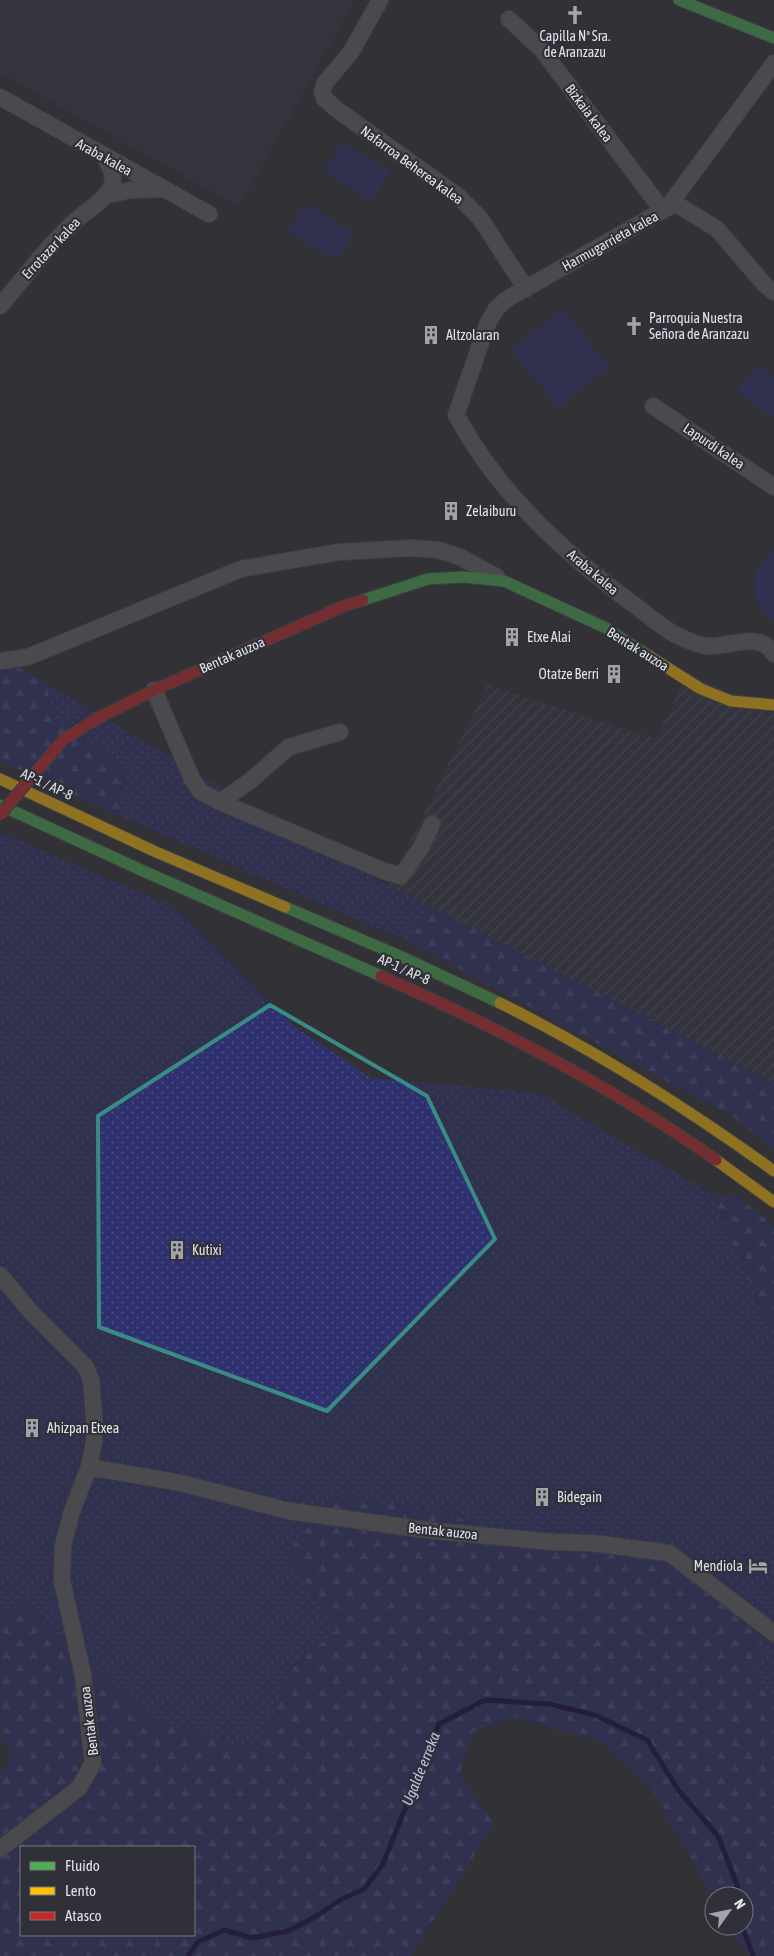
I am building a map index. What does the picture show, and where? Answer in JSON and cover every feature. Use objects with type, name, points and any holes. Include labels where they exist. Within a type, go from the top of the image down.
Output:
[{"type":"main road","points":[[679,0],[774,38]]},
{"type":"main road","name":"Bentak auzoa","points":[[0,815],[64,739],[98,718],[154,690],[344,606],[428,579],[463,577],[504,581],[606,628],[702,689],[731,701],[774,705]]},
{"type":"main road","name":"AP-1 / AP-8","points":[[0,779],[175,860],[417,964],[477,992],[536,1022],[651,1088],[774,1171]]},
{"type":"main road","name":"AP-1 / AP-8","points":[[0,805],[165,882],[407,986],[524,1043],[637,1108],[774,1202]]},
{"type":"street","name":"Nafarroa Beherea kalea","points":[[380,0],[351,52],[325,83],[322,91],[324,98],[336,109],[458,196],[480,218],[526,289]]},
{"type":"street","name":"Bizkaia kalea","points":[[509,19],[542,50],[668,207],[717,229],[765,285],[774,292]]},
{"type":"street","name":"Harmugarrieta kalea","points":[[456,415],[487,325],[496,309],[507,299],[668,207],[774,63]]},
{"type":"street","name":"Araba kalea","points":[[0,98],[209,214]]},
{"type":"street","points":[[106,158],[113,173],[111,188],[107,195]]},
{"type":"street","name":"Errotazar kalea","points":[[0,306],[58,238],[79,217],[107,195],[130,190],[161,189]]},
{"type":"street","name":"Lapurdi kalea","points":[[653,406],[774,487]]},
{"type":"street","name":"Araba kalea","points":[[456,415],[478,451],[507,489],[548,533],[594,575],[675,634],[705,646],[724,646],[743,640],[755,640],[764,644],[774,654]]},
{"type":"street","name":"Bentak auzoa","points":[[0,661],[28,656],[241,569],[339,552],[411,548],[439,550],[460,557],[504,581]]},
{"type":"street","points":[[154,690],[192,779],[200,791],[220,802],[384,871],[401,876],[421,848],[432,824]]},
{"type":"street","points":[[220,802],[250,781],[289,747],[340,732]]},
{"type":"street","name":"Bentak auzoa","points":[[0,1275],[31,1312],[75,1354],[84,1366],[92,1379],[94,1424],[94,1442],[89,1467],[72,1510],[63,1545],[62,1580],[83,1675],[93,1763],[79,1788],[0,1850]]},
{"type":"street","name":"Bentak auzoa","points":[[89,1467],[181,1483],[289,1510],[426,1530],[553,1542],[592,1543],[669,1553],[774,1633]]},
{"type":"highlighted area","points":[[270,1005],[427,1096],[495,1239],[327,1411],[99,1327],[98,1116]]},
{"type":"shaded area","points":[[0,0],[355,0],[239,207],[0,73]]},
{"type":"shaded area","points":[[688,672],[736,696],[774,698],[774,1083],[388,886],[487,685],[656,739]]},
{"type":"green space","points":[[342,142],[390,171],[372,201],[324,172]]},
{"type":"green space","points":[[306,204],[354,232],[337,261],[288,232]]},
{"type":"green space","points":[[563,309],[609,367],[558,408],[511,349]]},
{"type":"green space","points":[[756,364],[774,377],[774,418],[737,392]]},
{"type":"green space","points":[[774,549],[774,621],[759,603],[754,585],[759,567]]},
{"type":"green space","points":[[0,656],[47,684],[52,716],[125,767],[120,816],[0,761]]},
{"type":"green space","points":[[47,684],[388,886],[428,905],[409,942],[120,816],[125,767],[52,716]]},
{"type":"green space","points":[[2,833],[176,908],[294,1026],[371,1078],[538,1093],[713,1194],[761,1309],[774,1335],[774,1697],[753,1673],[287,1554],[336,1631],[294,1667],[260,1752],[152,1720],[21,1597],[0,1616],[0,835]]},
{"type":"green space","points":[[428,905],[774,1083],[774,1149],[732,1116],[409,942]]},
{"type":"green space","points":[[713,1194],[740,1198],[774,1226],[774,1335],[761,1309]]},
{"type":"green space","points":[[335,1493],[663,1560],[765,1632],[753,1673],[774,1697],[774,1956],[752,1956],[740,1946],[734,1936],[754,1936],[754,1886],[706,1886],[653,1791],[602,1742],[515,1717],[472,1732],[460,1774],[494,1824],[411,1956],[0,1956],[0,1776],[12,1754],[0,1736],[0,1616],[20,1597],[152,1720],[260,1752],[294,1667],[336,1631],[287,1553]]},
{"type":"waterway","name":"Ugalde erreka","points":[[188,1956],[198,1942],[224,1930],[252,1938],[288,1931],[313,1918],[342,1899],[364,1889],[383,1864],[439,1724],[485,1700],[549,1704],[595,1715],[647,1740],[679,1791],[718,1836],[737,1886]]},
{"type":"waterway","name":"Ugalde erreka","points":[[746,1936],[753,1956]]},
{"type":"traffic: fast","points":[[679,0],[774,38]]},
{"type":"traffic: fast","points":[[363,600],[428,579],[463,577],[504,581],[606,628],[649,656]]},
{"type":"traffic: fast","points":[[0,805],[141,870],[381,976]]},
{"type":"traffic: fast","points":[[285,907],[402,957],[500,1003]]},
{"type":"traffic: slow","points":[[649,656],[701,689],[731,701],[774,705]]},
{"type":"traffic: slow","points":[[0,779],[156,852],[285,907]]},
{"type":"traffic: slow","points":[[500,1003],[536,1021],[640,1081],[774,1171]]},
{"type":"traffic: slow","points":[[716,1160],[774,1202]]},
{"type":"traffic: jam","points":[[35,773],[64,739],[98,718],[154,690],[344,606],[363,600]]},
{"type":"traffic: jam","points":[[0,815],[35,773]]},
{"type":"traffic: jam","points":[[381,976],[468,1016],[595,1083],[636,1107],[716,1160]]},
{"type":"place","name":"Capilla Nª Sra. de Aranzazu","points":[[575,15]]},
{"type":"place","name":"Parroquia Nuestra Señora de Aranzazu","points":[[634,326]]},
{"type":"place","name":"Altzolaran","points":[[431,335]]},
{"type":"place","name":"Zelaiburu","points":[[451,511]]},
{"type":"place","name":"Etxe Alai","points":[[512,637]]},
{"type":"place","name":"Otatze Berri","points":[[614,674]]},
{"type":"place","name":"Kutixi","points":[[177,1250]]},
{"type":"place","name":"Ahizpan Etxea","points":[[32,1428]]},
{"type":"place","name":"Bidegain","points":[[542,1497]]},
{"type":"place","name":"Mendiola","points":[[758,1566]]}]
